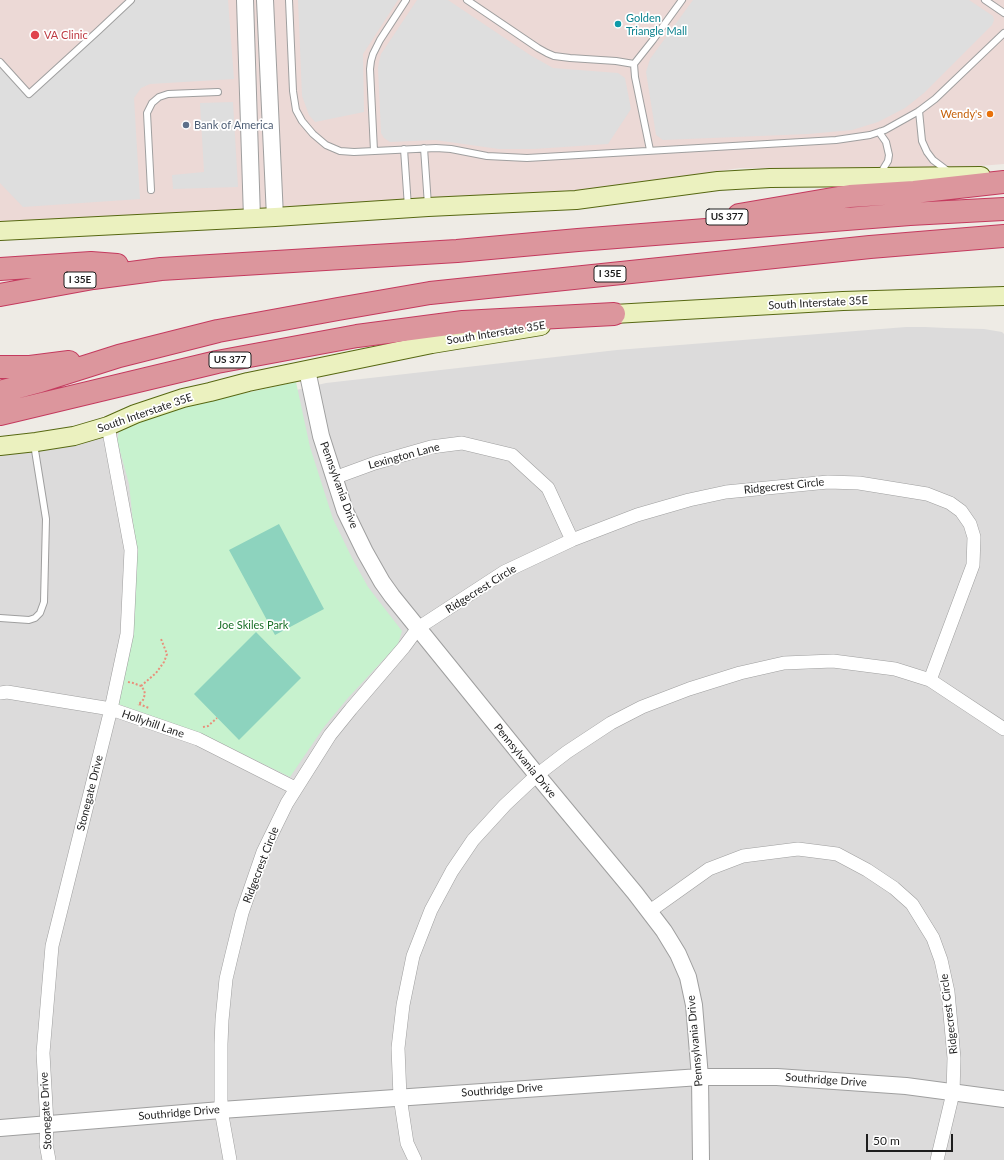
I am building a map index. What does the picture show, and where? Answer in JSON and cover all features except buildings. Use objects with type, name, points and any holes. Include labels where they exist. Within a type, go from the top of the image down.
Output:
[{"type":"highway","name":"US 377","points":[[604,238],[850,196],[914,192],[1004,182]]},
{"type":"highway","name":"I 35E","points":[[0,295],[94,278],[161,269],[457,251],[910,214],[1004,209]]},
{"type":"highway","name":"I 35E","points":[[0,392],[119,356],[218,331],[338,308],[430,293],[870,247],[1004,236]]},
{"type":"highway","points":[[0,269],[91,263],[161,269]]},
{"type":"highway","name":"US 377","points":[[0,414],[217,362],[358,336],[463,322],[614,314]]},
{"type":"highway","points":[[0,367],[30,366],[119,356]]},
{"type":"main road","points":[[0,231],[576,200],[718,181],[770,178],[1004,175]]},
{"type":"main road","name":"South Interstate 35E","points":[[0,446],[64,438],[108,426],[135,414],[184,398],[248,382],[432,344],[614,314],[843,301],[1004,296]]},
{"type":"street","points":[[245,0],[252,218]]},
{"type":"street","points":[[265,0],[275,217]]},
{"type":"street","name":"Pennsylvania Drive","points":[[307,370],[321,436],[345,511],[365,552],[382,582],[537,775],[650,911],[678,954],[688,977],[694,1005],[700,1077],[700,1160]]},
{"type":"street","name":"Stonegate Drive","points":[[48,1160],[46,1144],[43,1053],[52,946],[111,709],[127,634],[130,550],[108,426]]},
{"type":"street","name":"Lexington Lane","points":[[334,478],[375,463],[431,447],[462,443],[512,455],[548,488],[572,540]]},
{"type":"street","name":"Ridgecrest Circle","points":[[230,1160],[221,1110],[221,1044],[226,979],[242,913],[263,852],[295,788],[330,736],[351,708],[404,647],[418,628],[504,572],[572,540],[637,515],[690,500],[726,492],[828,482],[859,483],[927,494],[950,503],[961,511],[970,524],[974,537],[973,565],[930,680]]},
{"type":"street","points":[[415,1160],[407,1143],[400,1097],[398,1048],[403,1005],[414,956],[431,910],[452,871],[474,840],[505,805],[537,775],[567,752],[611,723],[649,705],[689,689],[740,673],[784,663],[832,660],[895,669],[930,680],[1004,730]]},
{"type":"street","name":"Hollyhill Lane","points":[[0,693],[7,692],[111,709],[198,739],[295,788]]},
{"type":"street","name":"Ridgecrest Circle","points":[[650,911],[709,869],[743,856],[798,849],[837,854],[867,870],[894,888],[912,904],[933,938],[941,960],[948,992],[954,1058],[953,1093],[937,1160]]},
{"type":"street","name":"Southridge Drive","points":[[0,1128],[221,1110],[700,1077],[777,1077],[906,1086],[1004,1099]]},
{"type":"lane","points":[[0,62],[29,94],[130,0]]},
{"type":"lane","points":[[289,0],[293,91],[296,110],[302,121],[313,134],[326,145],[340,151],[354,152],[424,148],[451,149],[487,156],[527,158],[836,140],[870,135],[885,130],[919,111],[935,99],[1003,35]]},
{"type":"lane","points":[[374,151],[370,69],[371,61],[380,40],[406,0]]},
{"type":"lane","points":[[467,0],[538,48],[554,56],[634,64]]},
{"type":"lane","points":[[650,150],[635,77],[634,64],[654,40],[682,0]]},
{"type":"lane","points":[[985,0],[1004,13]]},
{"type":"lane","points":[[151,190],[147,113],[152,103],[159,97],[168,94],[218,92]]},
{"type":"lane","points":[[919,111],[922,141],[927,152],[933,160],[956,176]]},
{"type":"lane","points":[[878,177],[888,162],[886,142],[879,132]]},
{"type":"lane","points":[[424,148],[428,207]]},
{"type":"lane","points":[[404,149],[408,209]]},
{"type":"lane","points":[[0,618],[29,620],[35,618],[40,612],[44,602],[46,519],[34,442]]},
{"type":"path","points":[[141,686],[156,673],[164,662],[167,654],[161,639]]},
{"type":"path","points":[[117,682],[133,683],[141,686],[144,690],[145,694],[143,700],[139,704],[134,717]]},
{"type":"path","points":[[139,704],[153,709]]},
{"type":"path","points":[[202,728],[208,726],[217,718]]},
{"type":"shaded area","name":"Golden Triangle Mall","points":[[0,0],[1004,0],[1004,164],[917,171],[740,168],[594,189],[0,224]]},
{"type":"shaded area","points":[[131,0],[228,0],[234,79],[150,84],[141,88],[134,98],[140,199],[23,207],[0,183],[0,62],[29,94]]},
{"type":"shaded area","points":[[298,0],[398,0],[363,54],[364,112],[315,122],[309,115],[302,96]]},
{"type":"shaded area","points":[[417,0],[448,0],[530,55],[553,68],[618,73],[625,78],[631,109],[608,144],[534,149],[499,149],[435,140],[390,142],[384,138],[381,133],[379,62],[381,54]]},
{"type":"shaded area","points":[[693,0],[969,0],[993,16],[994,20],[992,25],[924,93],[905,108],[878,122],[852,130],[808,134],[663,140],[656,135],[646,72],[650,59]]},
{"type":"shaded area","points":[[233,102],[238,187],[173,189],[172,175],[204,172],[200,103]]},
{"type":"shaded area","points":[[906,327],[984,329],[1002,332],[1004,334],[1004,1160],[0,1160],[0,455],[55,449],[100,436],[326,383],[617,350]]},
{"type":"green space","name":"Joe Skiles Park","points":[[296,382],[310,447],[333,519],[368,587],[402,631],[398,644],[347,699],[324,727],[290,777],[202,734],[118,704],[136,551],[129,484],[117,440],[120,428],[187,406]]},
{"type":"green space","points":[[279,524],[324,609],[275,635],[229,550]]},
{"type":"green space","points":[[256,632],[301,678],[239,740],[194,694]]},
{"type":"place","name":"Golden Triangle Mall","points":[[618,24]]},
{"type":"place","name":"VA Clinic","points":[[35,35]]},
{"type":"place","name":"Wendy's","points":[[990,114]]},
{"type":"place","name":"Bank of America","points":[[186,125]]}]
